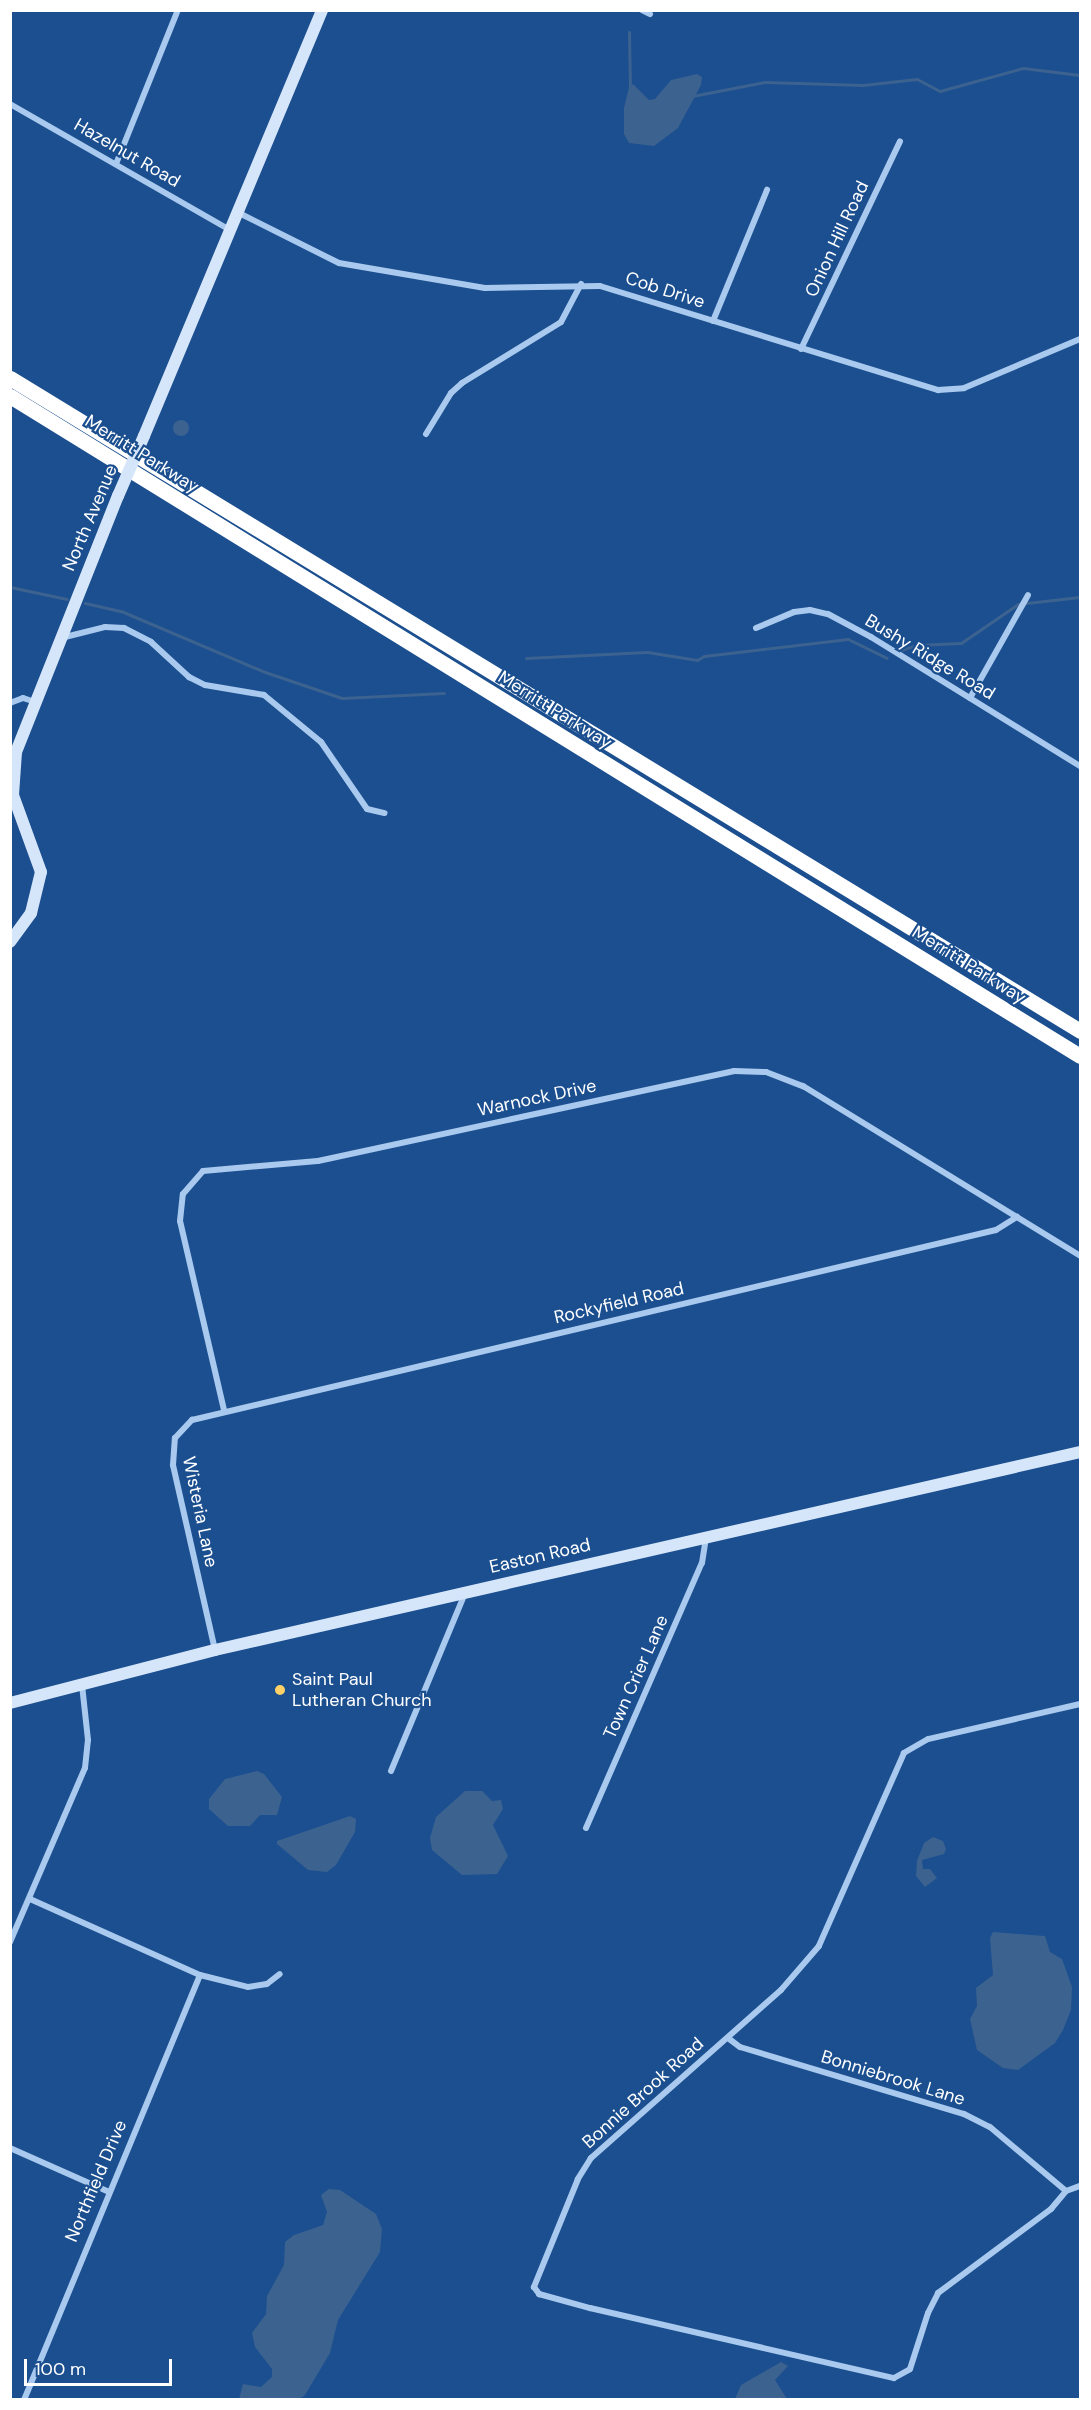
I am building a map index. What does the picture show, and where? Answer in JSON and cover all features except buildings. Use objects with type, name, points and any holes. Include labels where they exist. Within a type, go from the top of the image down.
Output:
[{"type":"highway","name":"Merritt Parkway","points":[[10,378],[1080,1031]]},
{"type":"highway","name":"Merritt Parkway","points":[[10,396],[1080,1056]]},
{"type":"main road","name":"North Avenue","points":[[10,942],[31,913],[41,879],[35,847],[13,795],[13,752],[235,211],[322,10]]},
{"type":"main road","name":"Easton Road","points":[[10,1703],[215,1650],[1080,1452]]},
{"type":"street","points":[[116,164],[178,10]]},
{"type":"street","points":[[642,10],[650,14]]},
{"type":"street","name":"Hazelnut Road","points":[[10,104],[228,229]]},
{"type":"street","name":"Onion Hill Road","points":[[801,349],[900,141]]},
{"type":"street","points":[[713,321],[767,190]]},
{"type":"street","name":"Cob Drive","points":[[235,211],[319,256],[366,269],[485,288],[581,284],[616,290],[801,349],[949,391],[984,381],[1080,339]]},
{"type":"street","points":[[426,434],[451,393],[462,383],[561,322],[581,284]]},
{"type":"street","points":[[970,698],[1027,596]]},
{"type":"street","name":"Bushy Ridge Road","points":[[756,628],[794,612],[820,612],[871,637],[1080,766]]},
{"type":"street","points":[[60,638],[105,627],[124,628],[151,642],[197,681],[264,695],[321,742],[367,809],[385,813]]},
{"type":"street","points":[[10,703],[16,699],[35,702]]},
{"type":"street","name":"Warnock Drive","points":[[224,1410],[180,1221],[183,1194],[203,1172],[318,1161],[699,1078],[753,1070],[803,1086],[1080,1256]]},
{"type":"street","name":"Rockyfield Road","points":[[224,1410],[976,1235],[1003,1228],[1017,1217]]},
{"type":"street","name":"Wisteria Lane","points":[[215,1650],[172,1449],[184,1425],[224,1410]]},
{"type":"street","name":"Town Crier Lane","points":[[588,1824],[702,1563],[706,1537]]},
{"type":"street","points":[[391,1771],[465,1592]]},
{"type":"street","points":[[10,1942],[71,1801],[88,1754],[82,1685]]},
{"type":"street","name":"Bonnie Brook Road","points":[[1080,1704],[928,1739],[904,1753],[819,1946],[781,1990],[584,2168],[534,2287],[539,2294],[894,2378],[910,2369],[928,2313],[938,2293],[1051,2209],[1066,2191],[1080,2186]]},
{"type":"street","points":[[30,1899],[200,1976],[248,1987],[267,1984],[280,1974]]},
{"type":"street","name":"Northfield Drive","points":[[24,2400],[107,2191],[200,1976]]},
{"type":"street","name":"Bonniebrook Lane","points":[[728,2038],[740,2047],[964,2114],[990,2127],[1066,2191]]},
{"type":"street","points":[[10,2148],[107,2191]]},
{"type":"water","points":[[697,74],[702,77],[701,85],[678,128],[654,146],[629,143],[624,134],[624,108],[629,87],[633,84],[649,100],[655,99],[671,80]]},
{"type":"water","points":[[181,420],[187,422],[189,428],[187,434],[181,436],[175,434],[173,428],[175,422]]},
{"type":"water","points":[[257,1771],[264,1774],[282,1797],[277,1815],[260,1815],[250,1826],[228,1826],[209,1809],[209,1799],[225,1779]]},
{"type":"water","points":[[465,1791],[482,1791],[492,1801],[501,1800],[503,1809],[493,1825],[508,1856],[497,1874],[462,1875],[432,1850],[430,1838],[436,1817]]},
{"type":"water","points":[[350,1816],[356,1819],[355,1832],[336,1865],[327,1872],[308,1870],[277,1844],[277,1841]]},
{"type":"water","points":[[933,1837],[943,1841],[946,1849],[944,1854],[922,1860],[923,1869],[930,1869],[937,1878],[925,1887],[916,1876],[917,1861],[924,1843]]},
{"type":"water","points":[[993,1932],[1045,1936],[1050,1952],[1062,1959],[1072,1987],[1071,2010],[1055,2043],[1018,2070],[1003,2068],[977,2050],[970,2019],[977,2006],[976,1988],[993,1975],[990,1938]]},
{"type":"water","points":[[329,2189],[340,2190],[376,2214],[382,2229],[380,2252],[338,2320],[330,2353],[305,2395],[300,2399],[239,2399],[243,2384],[261,2387],[272,2377],[272,2369],[255,2347],[252,2333],[266,2314],[267,2296],[284,2265],[285,2242],[294,2235],[323,2225],[327,2212],[321,2195]]},
{"type":"water","points":[[781,2362],[788,2366],[775,2380],[787,2399],[735,2399],[741,2385]]},
{"type":"waterway","points":[[629,32],[630,88]]},
{"type":"waterway","points":[[692,96],[765,82],[863,85],[917,79],[940,91],[1023,68],[1080,75]]},
{"type":"waterway","points":[[10,587],[67,599]]},
{"type":"waterway","points":[[901,650],[916,645],[961,643],[1018,604],[1080,597]]},
{"type":"waterway","points":[[85,603],[121,611],[265,672],[342,698],[444,693]]},
{"type":"waterway","points":[[526,658],[647,652],[697,660],[704,656],[848,639],[887,658]]},
{"type":"place","name":"Saint Paul Lutheran Church","points":[[280,1690]]}]
